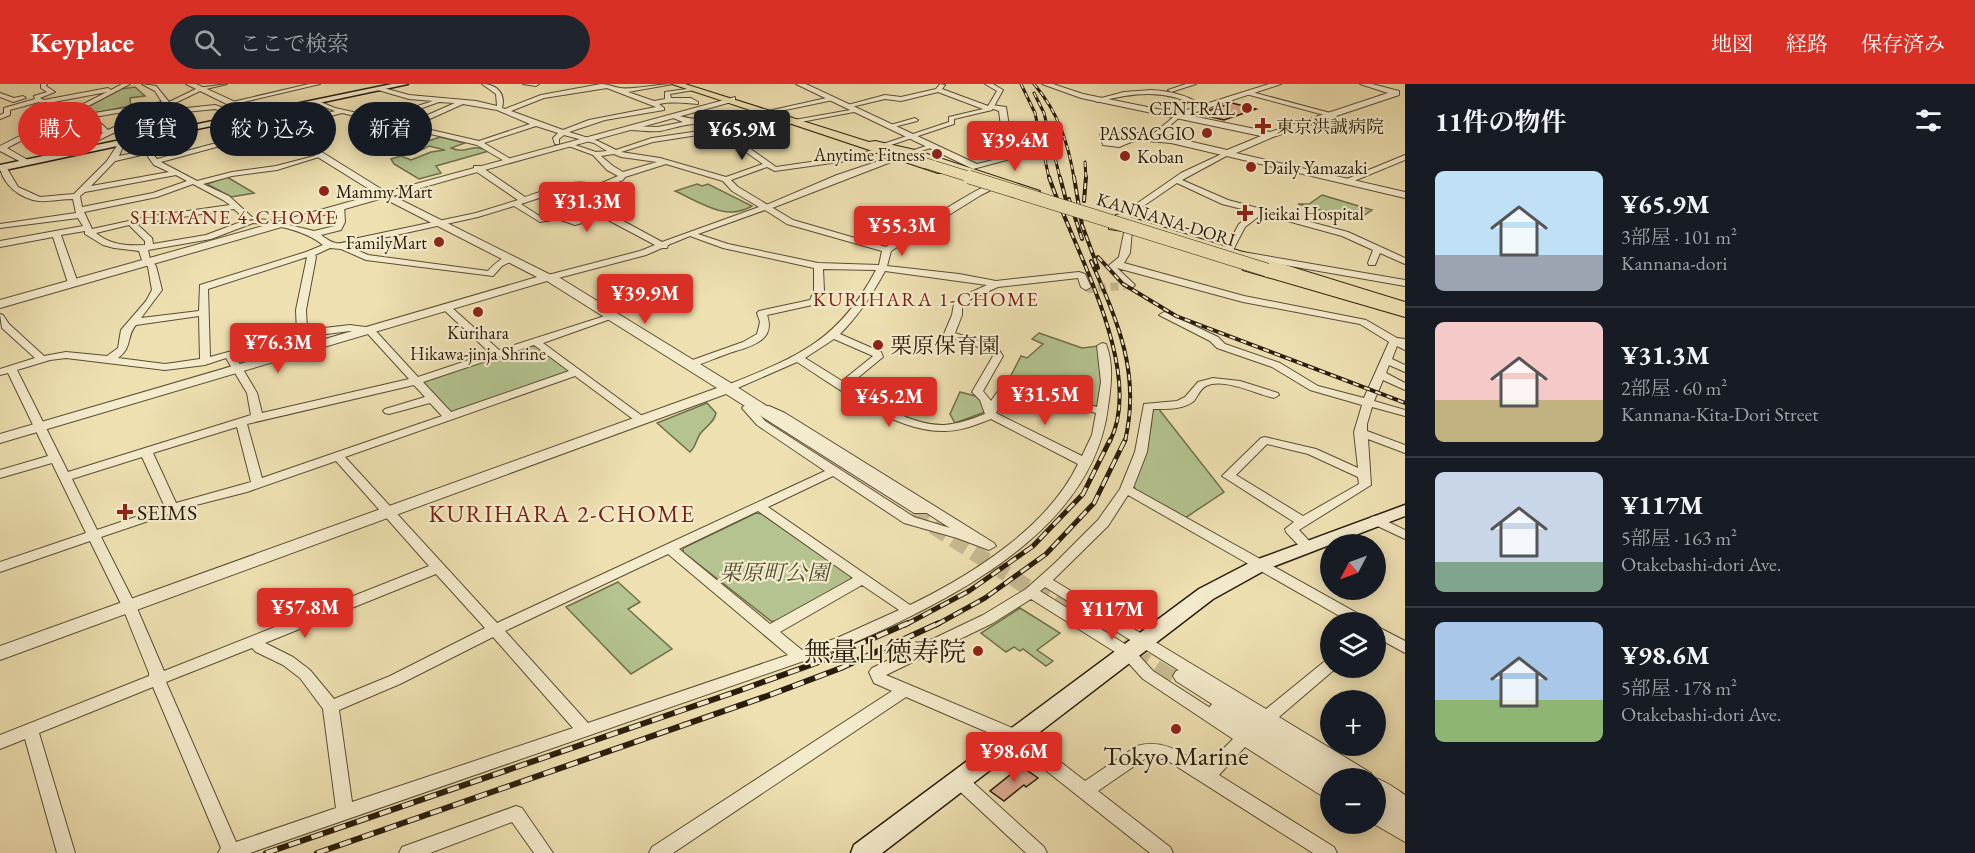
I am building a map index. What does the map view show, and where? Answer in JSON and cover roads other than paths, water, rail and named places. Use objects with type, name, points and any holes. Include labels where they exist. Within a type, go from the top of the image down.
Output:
[{"type":"main road","points":[[316,102],[404,84]]},
{"type":"main road","name":"KANNANA-DORI","points":[[676,84],[689,86],[1269,268],[1405,313]]},
{"type":"main road","points":[[878,146],[975,169],[1034,191],[1020,196],[900,157],[878,146]]},
{"type":"main road","points":[[1,167],[50,156]]},
{"type":"main road","points":[[1405,307],[1120,218],[1113,226],[1405,313]]},
{"type":"main road","name":"KANNANA-DORI","points":[[1269,268],[1405,307]]},
{"type":"main road","points":[[863,853],[1206,594],[1260,565],[1405,510]]},
{"type":"street","points":[[0,117],[7,112],[38,101],[52,92],[43,87],[44,84]]},
{"type":"street","points":[[92,102],[127,84]]},
{"type":"street","points":[[145,84],[159,89],[167,102]]},
{"type":"street","points":[[190,84],[229,102]]},
{"type":"street","points":[[172,102],[200,88],[224,84]]},
{"type":"street","points":[[236,102],[317,84]]},
{"type":"street","points":[[485,84],[501,95],[503,110]]},
{"type":"street","points":[[526,84],[536,84]]},
{"type":"street","points":[[617,91],[670,84]]},
{"type":"street","points":[[728,134],[830,115],[851,108],[885,97],[902,99],[940,87],[991,108],[1003,109],[1010,159],[975,169],[910,135],[851,108],[831,99],[800,84]]},
{"type":"street","points":[[709,123],[717,130],[728,134],[766,165],[779,169],[853,158],[878,146],[952,123],[951,118],[991,108],[1000,90],[988,84]]},
{"type":"street","points":[[1049,84],[1097,100],[1270,135]]},
{"type":"street","points":[[1097,100],[1148,87],[1166,88],[1192,84]]},
{"type":"street","points":[[1156,137],[1156,134],[1178,116],[1277,84]]},
{"type":"street","points":[[1365,84],[1405,96]]},
{"type":"street","points":[[503,110],[543,96],[605,85],[664,109],[688,123]]},
{"type":"street","points":[[0,304],[477,168],[658,120],[668,100],[667,93],[689,86]]},
{"type":"street","points":[[386,87],[409,97],[476,103],[503,110],[536,124],[578,136],[613,152],[666,162],[726,179],[735,189],[764,208],[800,226],[887,250]]},
{"type":"street","points":[[1166,88],[1192,98],[1201,107]]},
{"type":"street","points":[[0,95],[13,100],[43,102],[117,89]]},
{"type":"street","points":[[1248,93],[1332,115]]},
{"type":"street","points":[[1120,218],[1176,180],[1228,153],[1270,135],[1395,93]]},
{"type":"street","points":[[537,152],[578,136],[647,117],[664,109],[725,98]]},
{"type":"street","points":[[557,143],[556,138],[564,131],[592,122],[725,98]]},
{"type":"street","points":[[630,128],[658,129],[688,123],[709,123],[831,99]]},
{"type":"street","points":[[668,100],[691,100],[696,103]]},
{"type":"street","points":[[432,103],[439,101]]},
{"type":"street","points":[[432,117],[460,102]]},
{"type":"street","points":[[804,104],[830,115]]},
{"type":"street","points":[[336,109],[348,112]]},
{"type":"street","points":[[336,113],[343,111]]},
{"type":"street","points":[[647,117],[658,120]]},
{"type":"street","points":[[890,126],[915,120]]},
{"type":"street","points":[[479,143],[536,124]]},
{"type":"street","points":[[102,129],[108,134]]},
{"type":"street","points":[[595,154],[613,152],[652,140],[717,130]]},
{"type":"street","points":[[102,137],[114,131]]},
{"type":"street","points":[[432,132],[479,143],[506,160]]},
{"type":"street","points":[[1138,136],[1156,137],[1405,195]]},
{"type":"street","points":[[1,149],[18,140]]},
{"type":"street","points":[[569,145],[595,154],[610,168],[622,175]]},
{"type":"street","points":[[156,161],[210,146]]},
{"type":"street","points":[[911,152],[932,146]]},
{"type":"street","points":[[1,149],[25,162]]},
{"type":"street","points":[[114,156],[79,193],[80,212],[87,230],[111,246],[124,249],[146,248],[208,237],[252,221],[314,234],[329,245],[344,247],[366,257],[490,274],[509,259]]},
{"type":"street","points":[[111,160],[130,156]]},
{"type":"street","points":[[152,156],[176,173],[226,198],[252,221]]},
{"type":"street","points":[[130,223],[143,209],[195,183],[232,174],[278,168],[317,156]]},
{"type":"street","points":[[322,156],[384,195],[547,278],[548,282],[691,364],[725,389]]},
{"type":"street","points":[[0,439],[547,278],[664,246],[840,177],[900,157]]},
{"type":"street","points":[[1347,181],[1405,157]]},
{"type":"street","points":[[597,188],[622,175],[666,162]]},
{"type":"street","points":[[726,179],[766,165]]},
{"type":"street","points":[[1,167],[15,189],[39,199],[176,173]]},
{"type":"street","points":[[477,168],[524,200]]},
{"type":"street","points":[[1176,180],[1225,202],[1346,234],[1405,261]]},
{"type":"street","points":[[0,653],[641,420],[799,359],[834,335],[855,313],[882,268],[887,250],[1003,181]]},
{"type":"street","points":[[344,247],[358,241],[413,231],[437,223],[478,215],[514,202],[586,184],[597,188],[597,191],[616,204],[618,208],[575,223],[560,216],[540,220],[514,202]]},
{"type":"street","points":[[0,244],[87,230],[100,217],[143,209],[235,207]]},
{"type":"street","points":[[314,234],[338,228],[341,222],[341,207]]},
{"type":"street","points":[[1228,250],[1242,226],[1261,211]]},
{"type":"street","points":[[0,226],[80,212],[130,223],[149,240],[146,248],[157,290],[126,330],[127,344],[122,351],[108,360]]},
{"type":"street","points":[[608,213],[611,218],[664,246]]},
{"type":"street","points":[[1128,230],[1125,257],[1111,267],[1130,285]]},
{"type":"street","points":[[56,234],[73,283]]},
{"type":"street","points":[[691,234],[726,246],[818,266],[882,268],[996,284],[1079,275],[1082,276],[1086,287]]},
{"type":"street","points":[[205,362],[203,287],[309,254],[329,245]]},
{"type":"street","points":[[1372,263],[1376,251],[1380,249]]},
{"type":"street","points":[[303,334],[301,310],[312,257],[309,254]]},
{"type":"street","points":[[1243,255],[1405,283]]},
{"type":"street","points":[[1118,264],[1243,299],[1363,322],[1402,342],[1386,360],[1368,402],[1360,432],[1365,484],[1291,529],[1306,546]]},
{"type":"street","points":[[691,364],[751,344],[763,333],[765,327],[762,313],[814,302],[819,291],[818,266]]},
{"type":"street","points":[[996,284],[968,297],[957,306],[957,315],[949,334],[993,350],[998,356],[977,392],[985,399],[991,413],[1086,463]]},
{"type":"street","points":[[447,308],[497,354]]},
{"type":"street","points":[[133,322],[204,313]]},
{"type":"street","points":[[1164,315],[1214,339],[1221,346],[1287,371],[1314,388],[1405,413]]},
{"type":"street","points":[[0,317],[5,326],[43,360]]},
{"type":"street","points":[[65,477],[257,417],[416,381],[610,317]]},
{"type":"street","points":[[610,317],[916,512]]},
{"type":"street","points":[[448,417],[370,330],[357,327],[303,334],[230,356],[177,367],[156,367],[64,355],[5,370],[40,427],[129,606],[229,852],[842,642],[959,587],[1025,538],[1063,498],[1086,463],[1094,447],[1103,412],[1106,385],[1102,346]]},
{"type":"street","points":[[834,335],[877,354],[878,357],[843,385]]},
{"type":"street","points":[[536,342],[641,420]]},
{"type":"street","points":[[230,356],[252,393],[257,417]]},
{"type":"street","points":[[799,359],[898,417],[922,426],[958,427],[991,413],[1006,387],[1103,412]]},
{"type":"street","points":[[1386,360],[1405,369]]},
{"type":"street","points":[[0,567],[172,508],[258,484],[577,372]]},
{"type":"street","points":[[1380,374],[1405,387]]},
{"type":"street","points":[[1164,853],[1086,790],[1016,738],[879,679],[877,672],[988,619],[1045,581],[1102,524],[1126,489],[1141,452],[1148,406],[1181,404],[1188,400],[1197,387],[1214,381],[1274,394]]},
{"type":"street","points":[[389,411],[432,399]]},
{"type":"street","points":[[752,406],[761,423],[909,520],[962,535],[989,546]]},
{"type":"street","points":[[752,406],[781,415],[1004,555]]},
{"type":"street","points":[[241,422],[258,484]]},
{"type":"street","points":[[1360,432],[1405,449]]},
{"type":"street","points":[[1303,522],[1228,476],[1265,440],[1312,451],[1364,475]]},
{"type":"street","points":[[146,452],[172,508]]},
{"type":"street","points":[[338,456],[585,730]]},
{"type":"street","points":[[0,474],[56,458]]},
{"type":"street","points":[[331,707],[424,666],[496,629],[834,471]]},
{"type":"street","points":[[1126,489],[1342,612]]},
{"type":"street","points":[[759,506],[910,612]]},
{"type":"street","points":[[1376,520],[1405,535]]},
{"type":"street","points":[[670,549],[799,656]]},
{"type":"street","points":[[0,742],[440,567]]},
{"type":"street","points":[[770,631],[862,579]]},
{"type":"street","points":[[1045,581],[1135,648],[1148,675],[1320,787]]},
{"type":"street","points":[[1031,592],[1268,717],[1349,768]]},
{"type":"street","points":[[1386,637],[1405,648]]},
{"type":"street","points":[[255,641],[261,648],[288,661],[305,674],[331,707],[345,812]]},
{"type":"street","points":[[1268,717],[1320,673]]},
{"type":"street","points":[[1320,776],[1179,679],[1328,768]]},
{"type":"street","points":[[658,853],[905,690]]},
{"type":"street","points":[[30,730],[66,853]]},
{"type":"street","points":[[1207,776],[1244,738]]},
{"type":"street","points":[[1086,790],[1143,751],[1168,752],[1328,853]]},
{"type":"street","points":[[960,781],[1038,853]]},
{"type":"street","points":[[1386,793],[1404,805]]},
{"type":"street","points":[[1386,800],[1404,805]]},
{"type":"street","points":[[408,853],[516,813],[544,853]]},
{"type":"street","points":[[1386,820],[1405,832]]},
{"type":"street","points":[[1386,830],[1405,842]]},
{"type":"tunnel","points":[[1086,287],[1090,289],[1130,285]]},
{"type":"tunnel","points":[[913,513],[1044,598]]},
{"type":"tunnel","points":[[1037,583],[1103,625]]},
{"type":"tunnel","points":[[1100,623],[1146,652]]},
{"type":"tunnel","points":[[1129,653],[1175,682]]},
{"type":"railway","points":[[1021,84],[1035,113],[1049,178]]},
{"type":"railway","points":[[1034,84],[1050,105],[1061,128],[1074,178]]},
{"type":"railway","points":[[1034,93],[1044,113],[1060,178]]},
{"type":"railway","points":[[1085,162],[1086,177]]},
{"type":"railway","points":[[1049,177],[1102,308],[1113,344],[1119,380],[1119,412],[1110,441]]},
{"type":"railway","points":[[1060,177],[1068,208]]},
{"type":"railway","points":[[1074,177],[1082,225],[1098,268]]},
{"type":"railway","points":[[1084,201],[1086,177]]},
{"type":"railway","points":[[1069,199],[1082,239]]},
{"type":"railway","points":[[1098,257],[1123,284],[1176,316],[1405,403]]},
{"type":"railway","points":[[1091,261],[1110,305],[1124,349],[1130,393],[1125,441]]},
{"type":"railway","points":[[905,625],[969,591],[1033,546],[1083,494],[1110,440]]},
{"type":"railway","points":[[936,625],[985,598],[1046,554],[1094,503],[1125,440]]},
{"type":"railway","points":[[266,853],[738,691],[816,663],[908,623]]},
{"type":"railway","points":[[317,853],[767,696],[841,668],[939,623]]},
{"type":"place","name":"CENTRAL","points":[[1247,108]]},
{"type":"place","name":"東京洪誠病院","points":[[1263,126]]},
{"type":"place","name":"PASSAGGIO","points":[[1207,133]]},
{"type":"place","name":"Anytime Fitness","points":[[937,154]]},
{"type":"place","name":"Koban","points":[[1125,156]]},
{"type":"place","name":"Daily Yamazaki","points":[[1251,167]]},
{"type":"place","name":"Mammy Mart","points":[[324,191]]},
{"type":"place","name":"Jieikai Hospital","points":[[1245,213]]},
{"type":"place","name":"FamilyMart","points":[[439,242]]},
{"type":"place","name":"Kurihara Hikawa-jinja Shrine","points":[[478,312]]},
{"type":"place","name":"栗原保育園","points":[[878,345]]},
{"type":"place","name":"SEIMS","points":[[125,512]]},
{"type":"place","name":"無量山徳寿院","points":[[978,651]]},
{"type":"place","name":"Tokyo Marine","points":[[1176,729]]},
{"type":"district","name":"SHIMANE 4-CHOME","points":[[234,217]]},
{"type":"district","name":"KURIHARA 1-CHOME","points":[[926,299]]},
{"type":"district","name":"KURIHARA 2-CHOME","points":[[562,513]]},
{"type":"park label","name":"栗原町公園","points":[[774,572]]}]
